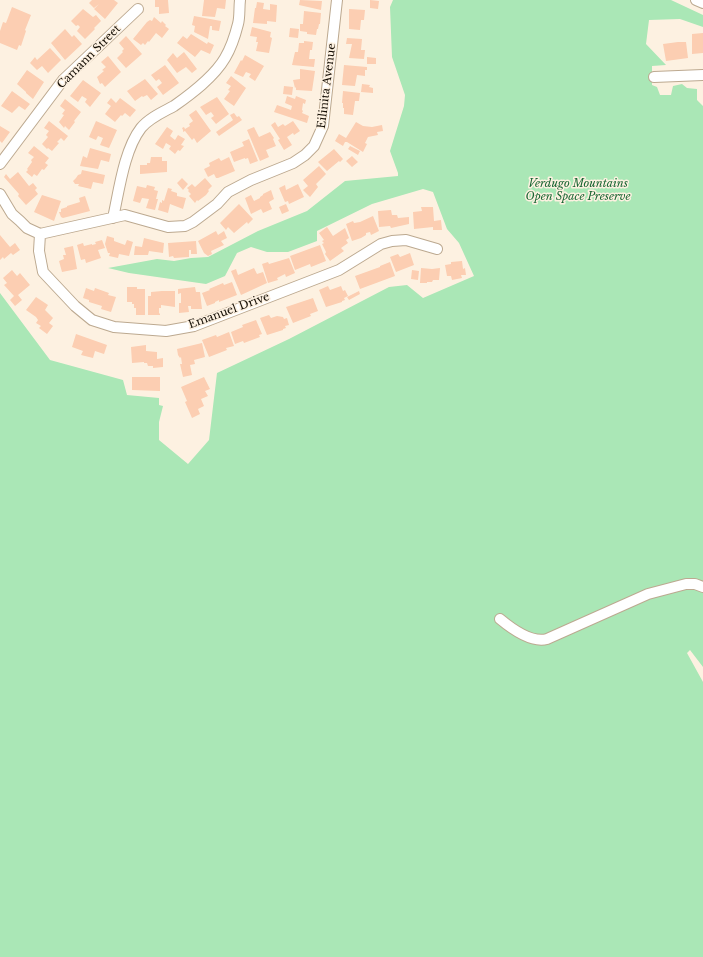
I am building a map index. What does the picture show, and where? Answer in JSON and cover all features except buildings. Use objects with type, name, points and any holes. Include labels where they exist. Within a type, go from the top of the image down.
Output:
[{"type":"street","points":[[113,218],[129,148],[142,127],[189,95],[203,83],[224,59],[231,45],[238,23],[240,0]]},
{"type":"street","name":"Eilinita Avenue","points":[[40,234],[125,215],[168,227],[185,226],[201,217],[228,192],[293,163],[304,155],[314,146],[323,126],[337,0]]},
{"type":"street","points":[[696,0],[703,3]]},
{"type":"street","name":"Camann Street","points":[[0,164],[63,80],[138,9]]},
{"type":"street","points":[[654,77],[703,75]]},
{"type":"street","points":[[0,194],[12,214],[27,228],[40,234]]},
{"type":"street","name":"Emanuel Drive","points":[[40,234],[39,251],[43,272],[75,306],[92,320],[114,327],[166,331],[194,326],[339,270],[381,244],[392,241],[406,240],[437,250]]},
{"type":"street","points":[[500,619],[514,629],[540,641],[648,594],[686,584],[694,584],[703,587]]},
{"type":"green space","name":"Verdugo Mountains Open Space Preserve","points":[[393,0],[671,0],[703,15],[703,27],[680,19],[649,20],[646,44],[666,65],[652,66],[652,85],[657,87],[660,95],[671,95],[673,86],[682,84],[687,88],[697,89],[697,100],[703,106],[703,667],[690,650],[687,653],[703,682],[703,957],[0,957],[0,293],[50,360],[123,380],[127,395],[159,398],[159,405],[163,406],[159,422],[159,440],[188,464],[209,440],[217,373],[289,339],[389,287],[407,285],[423,298],[474,276],[459,243],[447,229],[433,192],[423,189],[372,204],[317,231],[317,241],[288,252],[267,252],[251,247],[237,253],[225,276],[206,284],[129,273],[108,268],[157,259],[174,261],[208,257],[258,231],[307,211],[345,181],[398,176],[390,151],[404,106],[405,95],[392,57],[390,7]]}]
